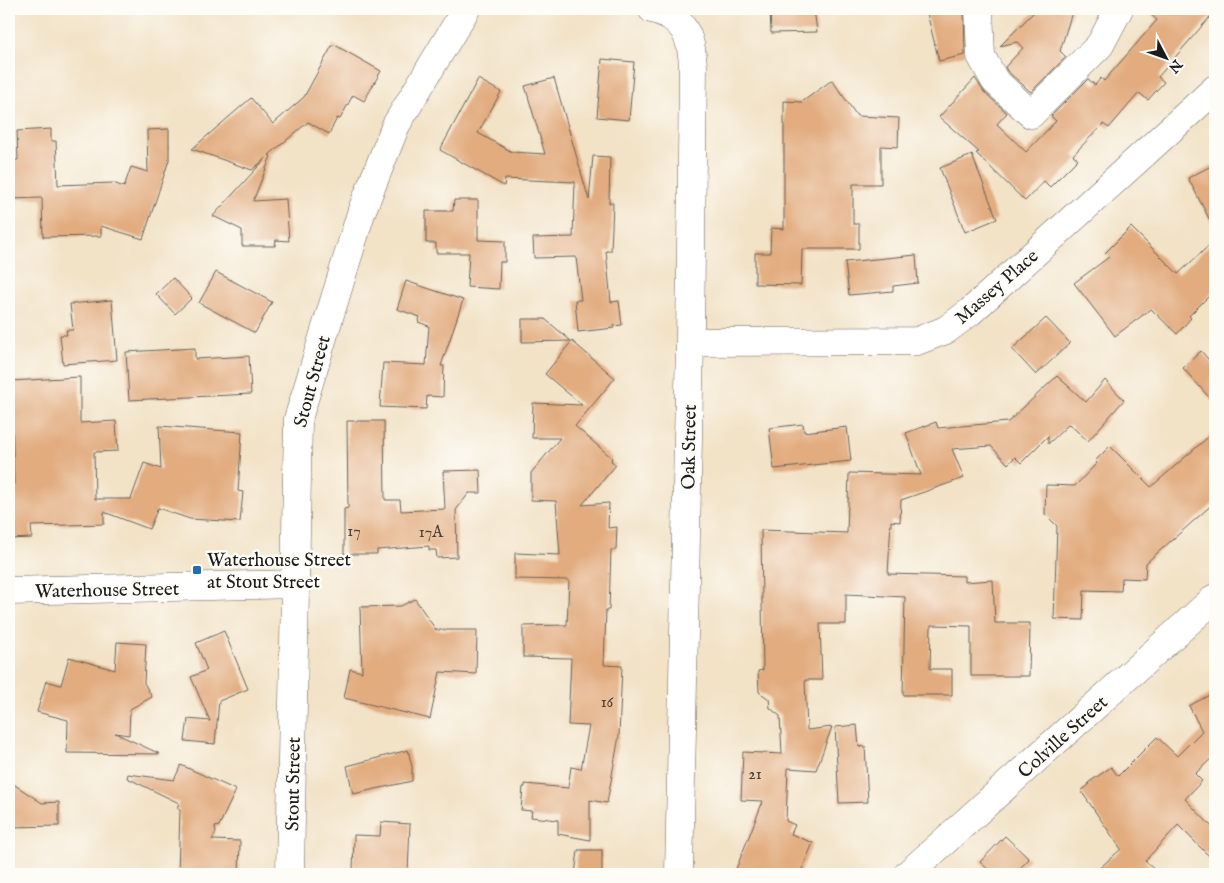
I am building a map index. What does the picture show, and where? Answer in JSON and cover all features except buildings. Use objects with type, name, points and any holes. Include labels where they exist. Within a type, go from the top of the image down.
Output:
[{"type":"street","name":"Stout Street","points":[[290,874],[298,419],[362,210],[396,125],[466,9]]},
{"type":"street","name":"Oak Street","points":[[652,9],[670,16],[680,23],[688,35],[692,51],[690,342],[679,874]]},
{"type":"street","points":[[979,9],[981,56],[996,81],[1031,114],[1100,45],[1119,9]]},
{"type":"street","name":"Massey Place","points":[[690,342],[917,341],[946,330],[970,312],[1215,89]]},
{"type":"street","name":"Waterhouse Street","points":[[9,591],[294,584]]},
{"type":"street","name":"Colville Street","points":[[908,874],[1215,598]]},
{"type":"place","name":"Waterhouse Street at Stout Street","points":[[197,570]]}]
